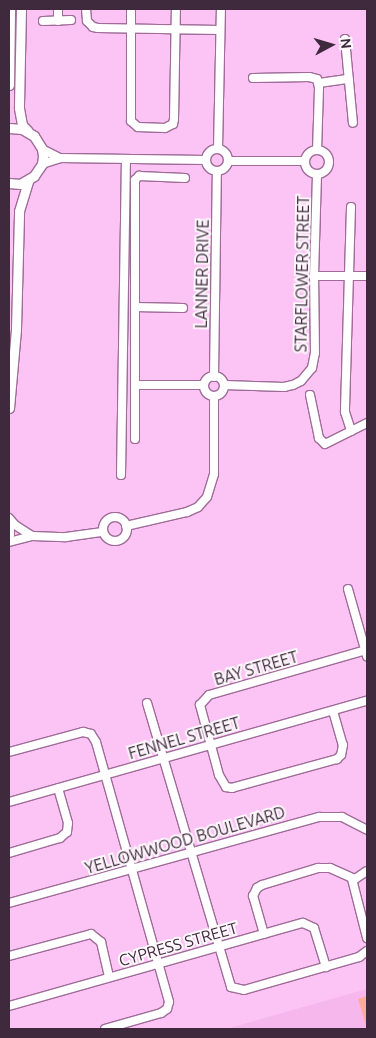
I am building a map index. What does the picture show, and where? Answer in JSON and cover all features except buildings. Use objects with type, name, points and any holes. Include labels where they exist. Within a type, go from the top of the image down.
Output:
[{"type":"street","points":[[9,85],[10,9]]},
{"type":"street","points":[[9,184],[20,184],[28,181],[42,164],[42,149],[34,136],[22,125],[19,108],[22,9]]},
{"type":"street","points":[[58,9],[58,21]]},
{"type":"street","points":[[86,9],[88,21],[93,27],[220,30]]},
{"type":"street","points":[[131,9],[130,116],[133,125],[138,128],[165,128],[173,124],[176,9]]},
{"type":"street","points":[[218,149],[221,9]]},
{"type":"street","points":[[43,21],[71,20]]},
{"type":"street","points":[[345,39],[353,123]]},
{"type":"street","points":[[253,78],[308,76],[317,79],[319,83],[317,150]]},
{"type":"street","points":[[319,83],[349,79]]},
{"type":"street","points":[[9,128],[28,131]]},
{"type":"street","points":[[42,149],[60,158]]},
{"type":"street","points":[[218,149],[227,154],[229,161],[224,170],[217,172],[210,169],[206,160],[208,153],[218,149]]},
{"type":"street","points":[[317,150],[326,154],[329,164],[326,170],[317,175],[308,171],[305,161],[307,154],[317,150]]},
{"type":"street","points":[[42,164],[60,158],[206,160]]},
{"type":"street","points":[[121,475],[126,159]]},
{"type":"street","points":[[229,161],[305,161]]},
{"type":"street","name":"LANNER DRIVE","points":[[214,377],[217,172]]},
{"type":"street","name":"STARFLOWER STREET","points":[[224,385],[293,385],[307,375],[312,368],[315,353],[314,276],[317,175]]},
{"type":"street","points":[[135,439],[135,180],[139,176],[185,178]]},
{"type":"street","points":[[9,408],[16,329],[19,211],[28,181]]},
{"type":"street","points":[[351,207],[345,412],[351,431]]},
{"type":"street","points":[[314,276],[367,276]]},
{"type":"street","points":[[135,308],[183,308]]},
{"type":"street","points":[[214,377],[220,379],[224,385],[220,394],[214,396],[206,392],[204,385],[208,379],[214,377]]},
{"type":"street","points":[[135,385],[204,385]]},
{"type":"street","points":[[126,526],[187,512],[198,507],[207,497],[214,474],[214,396]]},
{"type":"street","points":[[310,396],[322,442],[329,443],[367,424]]},
{"type":"street","points":[[112,518],[122,520],[126,526],[124,537],[118,541],[107,538],[103,532],[106,521],[112,518]]},
{"type":"street","points":[[9,519],[9,535]]},
{"type":"street","points":[[9,519],[32,536]]},
{"type":"street","points":[[9,542],[32,536],[66,537],[103,532]]},
{"type":"street","points":[[348,589],[366,653]]},
{"type":"street","name":"BAY STREET","points":[[332,711],[343,746],[341,755],[337,759],[237,788],[226,787],[222,782],[200,711],[200,705],[204,698],[366,653]]},
{"type":"street","name":"FENNEL STREET","points":[[9,802],[367,701]]},
{"type":"street","points":[[147,703],[217,948],[231,987],[241,991],[359,957],[367,951]]},
{"type":"street","points":[[9,752],[79,732],[88,732],[94,738],[169,1002],[167,1008],[161,1013],[105,1029]]},
{"type":"street","points":[[9,853],[55,840],[67,832],[68,823],[58,788]]},
{"type":"street","name":"YELLOWWOOD BOULEVARD","points":[[9,903],[326,816],[342,817],[367,830]]},
{"type":"street","points":[[264,934],[253,896],[257,888],[324,868],[337,871],[352,879],[361,877],[367,871]]},
{"type":"street","points":[[352,879],[367,938]]},
{"type":"street","name":"CYPRESS STREET","points":[[9,1006],[303,923],[311,925],[316,933],[326,967]]},
{"type":"street","points":[[9,956],[91,934],[101,942],[109,978]]},
{"type":"shaded area","points":[[367,989],[367,1029],[226,1029]]},
{"type":"shaded area","points":[[367,996],[367,1028],[358,999]]}]
